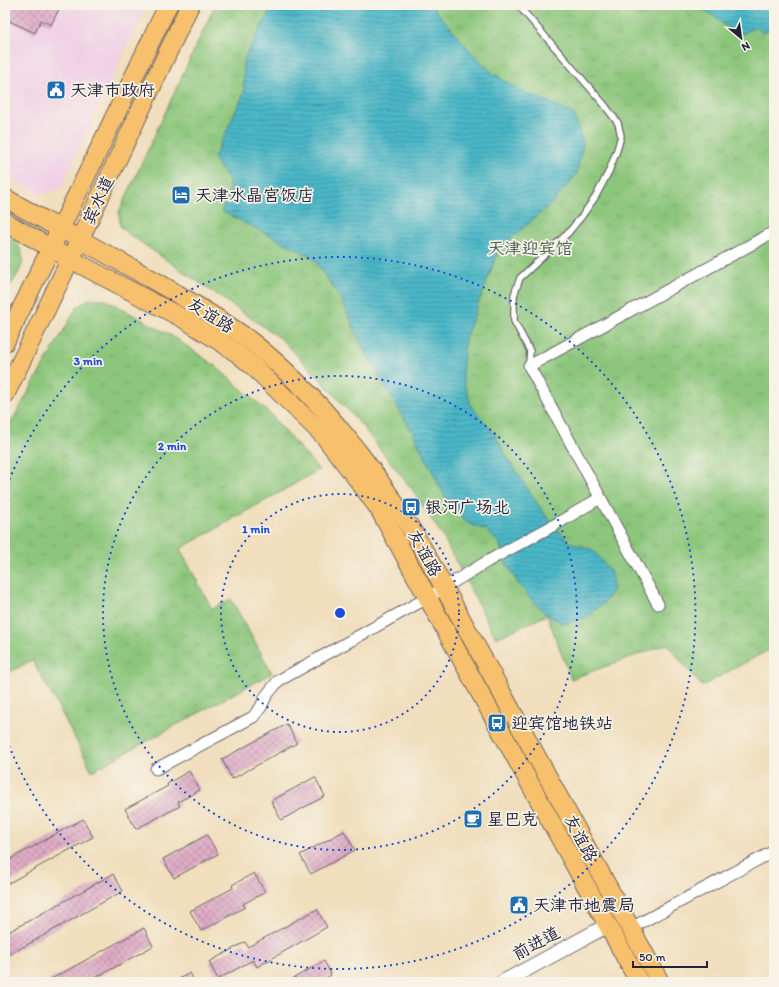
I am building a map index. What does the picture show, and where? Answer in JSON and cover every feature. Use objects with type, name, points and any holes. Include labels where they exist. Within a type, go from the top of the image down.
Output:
[{"type":"main road","name":"宾水道","points":[[5,342],[61,229],[168,5]]},
{"type":"main road","name":"宾水道","points":[[5,395],[190,5]]},
{"type":"main road","name":"友谊路","points":[[5,198],[128,265],[223,322],[248,339],[272,359],[306,392],[340,429],[366,462],[402,513],[660,982]]},
{"type":"main road","name":"友谊路","points":[[5,222],[70,259],[184,319],[221,342],[260,372],[324,436],[361,484],[378,509],[639,982]]},
{"type":"street","points":[[658,604],[529,366],[774,232]]},
{"type":"street","points":[[156,769],[253,716],[261,707],[266,696],[278,681],[427,598],[488,561],[600,498]]},
{"type":"street","points":[[631,928],[774,851]]},
{"type":"street","name":"前进道","points":[[503,982],[610,928]]},
{"type":"street","name":"前进道","points":[[518,982],[610,928]]},
{"type":"lane","points":[[518,5],[603,103],[618,123],[621,136],[609,171],[596,196],[582,216],[568,233],[520,278],[514,295],[514,321],[530,351],[529,366]]},
{"type":"shaded area","name":"天津市政府","points":[[5,5],[146,5],[63,183],[59,189],[44,194],[37,193],[5,175]]},
{"type":"green space","name":"天津迎宾馆","points":[[215,5],[774,5],[774,647],[702,686],[667,644],[571,679],[547,615],[496,638],[443,537],[414,492],[362,426],[321,380],[280,338],[127,233],[120,226],[119,212]]},
{"type":"green space","points":[[5,233],[19,246],[23,259],[19,271],[6,292],[5,297]]},
{"type":"green space","points":[[89,299],[104,299],[172,336],[214,365],[269,413],[319,470],[180,549],[212,609],[231,599],[272,673],[92,771],[32,660],[5,675],[5,493],[7,489],[5,488],[5,433],[77,307]]},
{"type":"water","points":[[273,5],[431,5],[472,53],[494,74],[523,92],[551,103],[574,115],[583,144],[576,175],[552,203],[499,249],[465,339],[462,375],[471,406],[493,432],[508,459],[545,515],[569,542],[593,550],[612,574],[613,589],[604,603],[586,617],[565,624],[547,615],[518,583],[506,563],[499,543],[486,530],[467,523],[451,508],[414,435],[363,348],[341,299],[313,257],[221,211],[227,199],[229,182],[214,158],[244,93],[243,61]]},
{"type":"water","points":[[695,5],[774,5],[774,27],[762,33],[757,26],[738,36],[711,14]]},
{"type":"building","points":[[5,5],[61,5],[51,25],[41,20],[35,33],[5,19]]},
{"type":"building","points":[[287,724],[297,743],[232,779],[222,759]]},
{"type":"building","points":[[189,771],[200,790],[178,802],[180,806],[136,829],[125,809],[168,786],[167,784]]},
{"type":"building","points":[[315,777],[325,796],[281,820],[271,801]]},
{"type":"building","points":[[83,819],[93,837],[5,885],[5,862]]},
{"type":"building","points":[[344,831],[355,850],[311,874],[300,855]]},
{"type":"building","points":[[207,835],[218,854],[174,878],[163,859]]},
{"type":"building","points":[[254,873],[265,892],[243,904],[245,907],[201,931],[190,911],[233,888],[232,885]]},
{"type":"building","points":[[113,874],[123,891],[5,957],[5,934]]},
{"type":"building","points":[[317,909],[327,927],[257,967],[253,960],[218,979],[209,962],[245,942],[248,947]]},
{"type":"building","points":[[144,928],[153,946],[88,982],[46,982]]},
{"type":"building","points":[[324,961],[331,975],[319,982],[287,982]]},
{"type":"building","points":[[190,973],[195,982],[173,982]]},
{"type":"place","name":"天津市政府","points":[[56,90]]},
{"type":"place","name":"天津水晶宫饭店","points":[[181,195]]},
{"type":"place","name":"银河广场北","points":[[411,507]]},
{"type":"place","name":"迎宾馆地铁站","points":[[497,723]]},
{"type":"place","name":"星巴克","points":[[473,819]]},
{"type":"place","name":"天津市地震局","points":[[519,905]]}]
